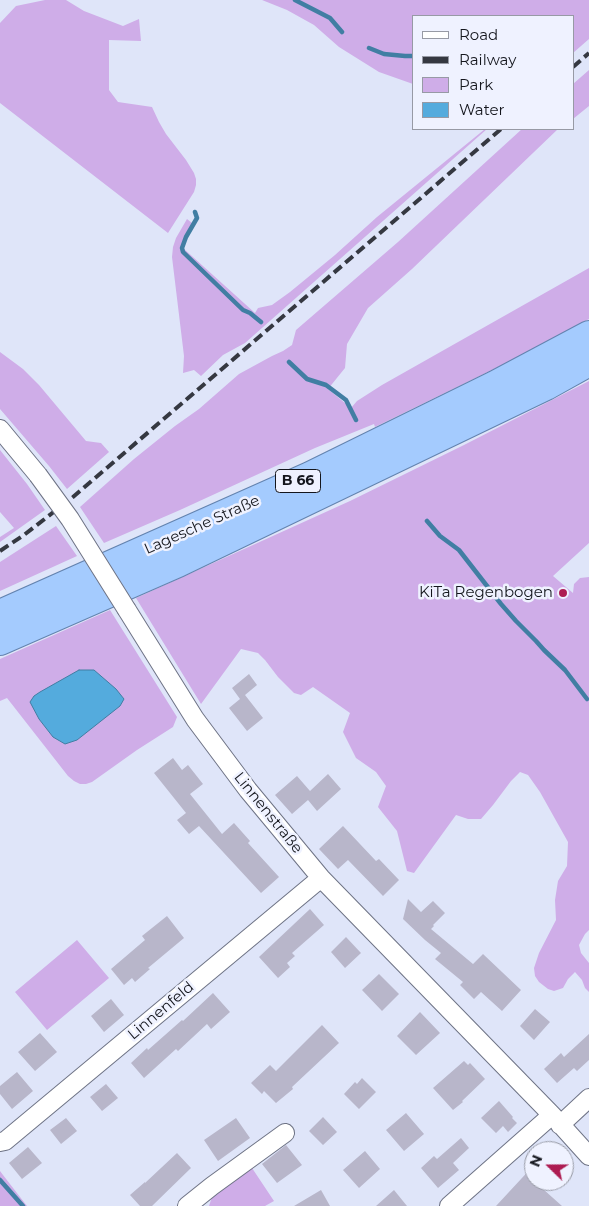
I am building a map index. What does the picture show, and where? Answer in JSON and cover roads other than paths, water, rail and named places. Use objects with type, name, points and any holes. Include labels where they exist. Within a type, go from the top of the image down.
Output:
[{"type":"highway","name":"Lagesche Straße","points":[[0,614],[87,577],[310,476],[495,385],[589,335]]},
{"type":"highway","name":"Lagesche Straße","points":[[0,641],[178,563],[546,386],[589,362]]},
{"type":"street","name":"Linnenstraße","points":[[0,429],[70,518],[195,719],[248,790],[322,878],[589,1156]]},
{"type":"street","name":"Linnenfeld","points":[[0,1142],[5,1141],[322,878]]},
{"type":"street","points":[[449,1206],[520,1144],[589,1098]]},
{"type":"street","points":[[187,1206],[285,1133]]},
{"type":"water","points":[[79,670],[94,670],[116,689],[124,699],[120,706],[77,740],[65,744],[53,737],[39,719],[30,702],[40,692]]},
{"type":"waterway","points":[[295,0],[330,18],[342,32]]},
{"type":"waterway","points":[[369,48],[384,54],[412,56]]},
{"type":"waterway","points":[[195,212],[197,218],[186,237],[182,248],[183,252],[243,310],[261,322]]},
{"type":"waterway","points":[[289,362],[307,379],[326,385],[346,400],[356,420]]},
{"type":"waterway","points":[[427,521],[440,536],[459,550],[501,604],[565,670],[587,699]]},
{"type":"waterway","points":[[0,1180],[23,1206]]},
{"type":"railway","points":[[574,66],[589,53]]},
{"type":"railway","points":[[0,551],[73,497],[500,130]]},
{"type":"place","name":"KiTa Regenbogen","points":[[563,593]]}]
